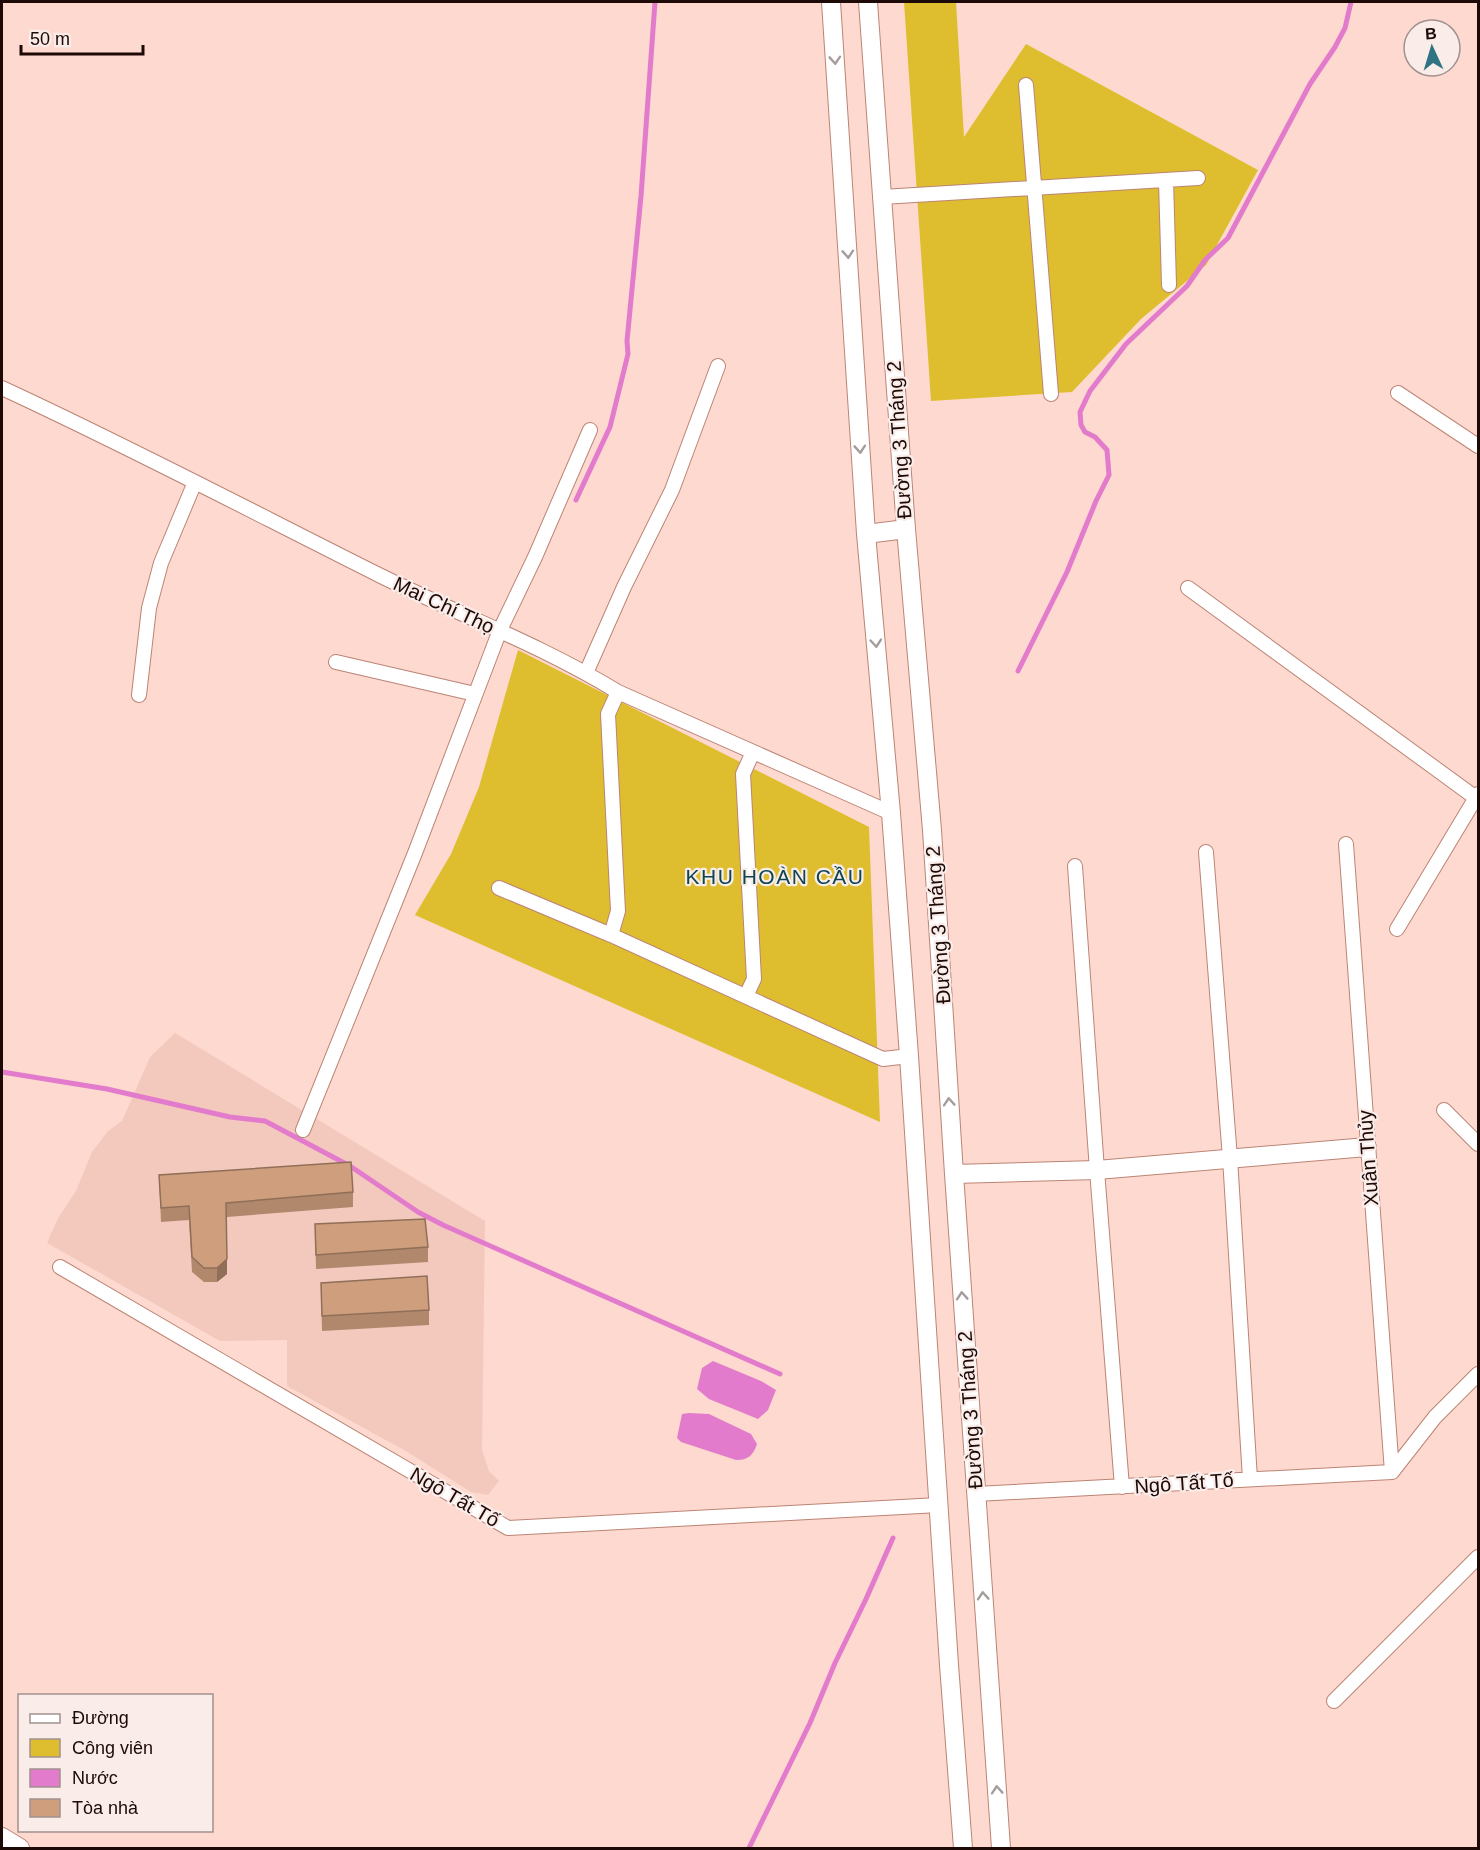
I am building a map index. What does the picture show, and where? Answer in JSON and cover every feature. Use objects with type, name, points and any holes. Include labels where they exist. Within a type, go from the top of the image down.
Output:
[{"type":"main road","name":"Đường 3 Tháng 2","points":[[831,2],[866,534],[891,813],[909,1056],[963,1848]]},
{"type":"main road","name":"Đường 3 Tháng 2","points":[[868,2],[906,529],[932,830],[1001,1848]]},
{"type":"main road","points":[[866,534],[906,529]]},
{"type":"main road","points":[[954,1174],[1097,1170],[1367,1147]]},
{"type":"main road","points":[[2,1838],[20,1848]]},
{"type":"street","points":[[1026,85],[1051,394]]},
{"type":"street","points":[[882,197],[1198,178]]},
{"type":"street","points":[[1166,180],[1169,285]]},
{"type":"street","points":[[586,673],[624,587],[672,490],[718,366]]},
{"type":"street","name":"Mai Chí Thọ","points":[[2,388],[71,420],[384,577],[500,630],[586,673],[618,692],[891,813]]},
{"type":"street","points":[[1398,393],[1479,446]]},
{"type":"street","points":[[303,1130],[416,853],[500,630],[590,430]]},
{"type":"street","points":[[139,695],[149,608],[161,564],[195,482]]},
{"type":"street","points":[[1188,588],[1477,796],[1397,930]]},
{"type":"street","points":[[336,662],[475,694]]},
{"type":"street","points":[[611,935],[618,911],[608,714],[618,692]]},
{"type":"street","points":[[746,996],[754,979],[743,774],[753,752]]},
{"type":"street","name":"Xuân Thủy","points":[[1346,844],[1392,1472]]},
{"type":"street","points":[[1206,852],[1230,1158],[1250,1479]]},
{"type":"street","points":[[1075,866],[1122,1487]]},
{"type":"street","points":[[499,888],[611,935],[883,1059],[909,1056]]},
{"type":"street","points":[[1444,1110],[1479,1144]]},
{"type":"street","name":"Ngô Tất Tố","points":[[60,1266],[508,1528],[939,1505]]},
{"type":"street","points":[[1392,1472],[1435,1417],[1479,1374]]},
{"type":"street","name":"Ngô Tất Tố","points":[[976,1494],[1392,1472]]},
{"type":"street","points":[[1334,1701],[1479,1557]]},
{"type":"shaded area","points":[[175,1033],[485,1221],[482,1450],[489,1471],[499,1481],[488,1495],[471,1492],[404,1450],[287,1386],[287,1340],[220,1341],[47,1243],[58,1218],[76,1191],[92,1152],[108,1131],[122,1121],[150,1057]]},
{"type":"green space","points":[[904,2],[956,2],[964,137],[1026,44],[1258,170],[1206,265],[1141,319],[1072,392],[931,401]]},
{"type":"green space","points":[[518,650],[869,827],[880,1122],[415,915],[451,854],[479,787]]},
{"type":"water","points":[[713,1361],[761,1381],[776,1390],[768,1410],[758,1419],[709,1399],[697,1389],[702,1368]]},
{"type":"water","points":[[682,1414],[709,1414],[751,1434],[757,1444],[754,1452],[747,1458],[736,1460],[681,1442],[677,1438]]},
{"type":"building","points":[[351,1162],[353,1192],[226,1203],[227,1259],[217,1268],[204,1268],[192,1257],[189,1206],[161,1208],[159,1175]]},
{"type":"building","points":[[425,1219],[428,1247],[316,1255],[315,1224]]},
{"type":"building","points":[[427,1276],[429,1310],[322,1316],[321,1283]]},
{"type":"waterway","points":[[576,500],[610,427],[628,354],[627,341],[641,196],[655,2]]},
{"type":"waterway","points":[[1018,671],[1067,572],[1109,475],[1107,450],[1095,437],[1085,432],[1081,425],[1080,412],[1090,391],[1126,344],[1187,286],[1205,260],[1228,238],[1310,84],[1345,28],[1351,2]]},
{"type":"waterway","points":[[2,1072],[107,1089],[230,1117],[265,1121],[350,1166],[418,1212],[443,1225],[780,1374]]},
{"type":"waterway","points":[[749,1848],[810,1723],[893,1538]]},
{"type":"district","name":"KHU HOÀN CẦU","points":[[775,877]]}]
